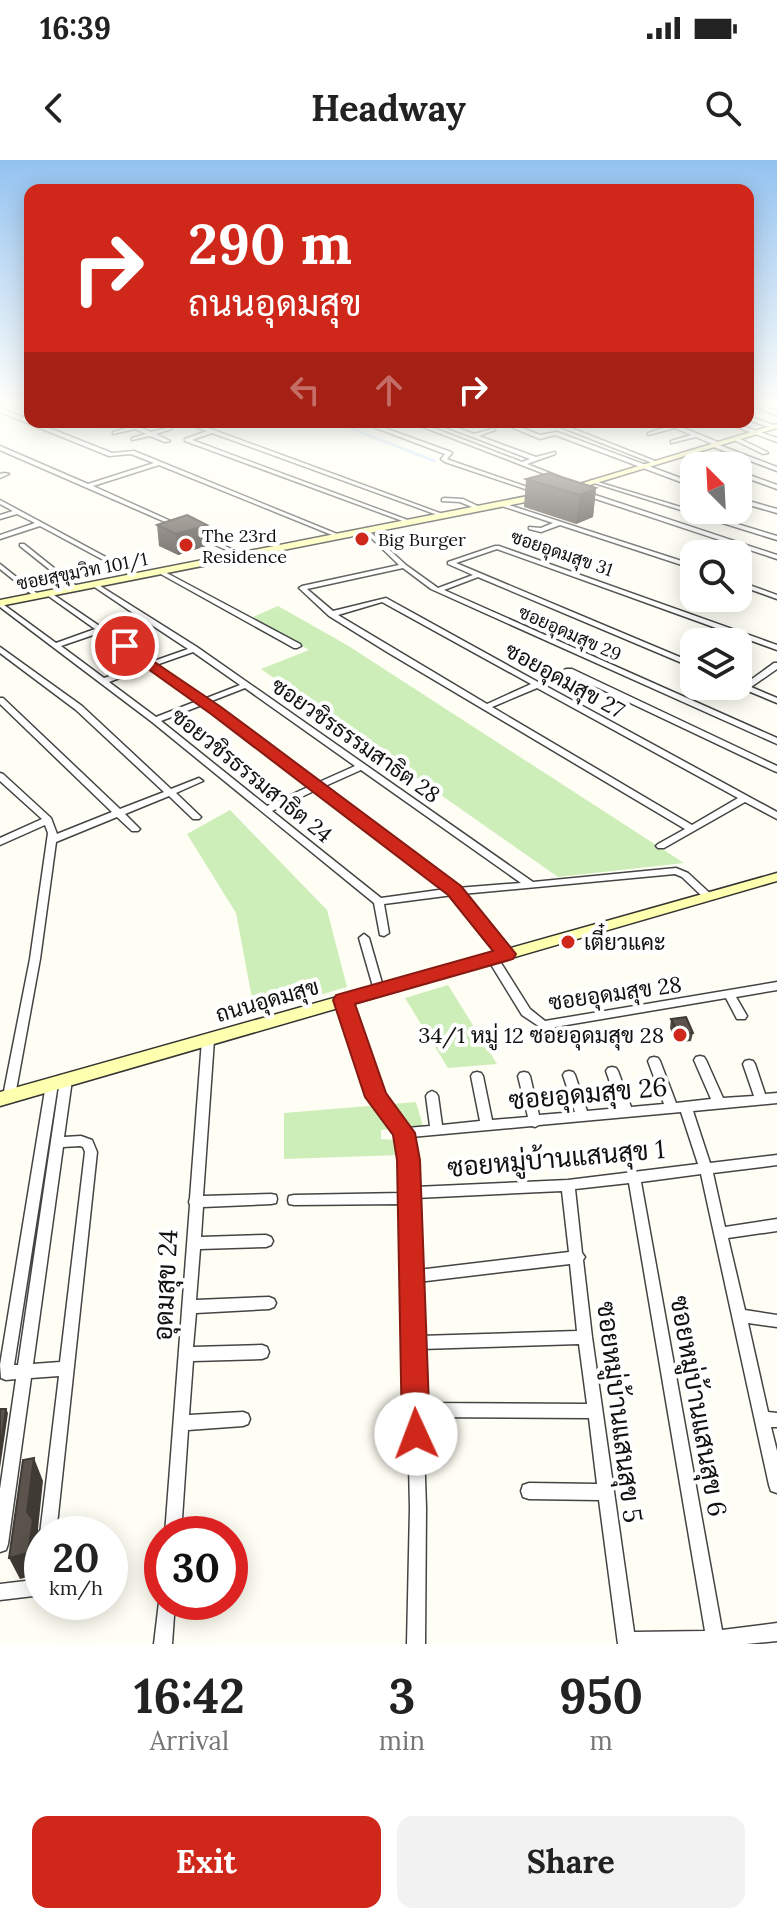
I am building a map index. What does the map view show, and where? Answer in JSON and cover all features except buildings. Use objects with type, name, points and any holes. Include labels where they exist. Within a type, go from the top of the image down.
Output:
[{"type":"street","points":[[65,474],[243,556]]},
{"type":"street","points":[[91,485],[125,474]]},
{"type":"street","points":[[188,474],[339,536]]},
{"type":"street","points":[[281,474],[410,522]]},
{"type":"street","points":[[328,474],[445,516]]},
{"type":"street","points":[[487,474],[549,495]]},
{"type":"street","points":[[547,474],[574,487],[777,557]]},
{"type":"street","points":[[559,492],[617,474]]},
{"type":"street","points":[[752,478],[777,487]]},
{"type":"street","points":[[593,481],[777,538]]},
{"type":"street","name":"ซอยสุขุมวิท 101/1","points":[[0,603],[549,495]]},
{"type":"street","points":[[444,500],[461,500],[481,509]]},
{"type":"street","points":[[0,502],[139,577]]},
{"type":"street","points":[[752,504],[777,511]]},
{"type":"street","points":[[504,505],[680,562]]},
{"type":"street","points":[[0,517],[17,512]]},
{"type":"street","points":[[531,528],[541,530],[560,523]]},
{"type":"street","points":[[0,537],[39,524]]},
{"type":"street","name":"ซอยอุดมสุข 29","points":[[366,530],[404,566],[439,590],[777,737]]},
{"type":"street","points":[[22,545],[77,589]]},
{"type":"street","name":"ซอยอุดมสุข 31","points":[[680,660],[475,577],[450,563],[497,547],[777,648]]},
{"type":"street","points":[[0,566],[37,596]]},
{"type":"street","points":[[404,566],[303,587],[332,614],[692,829]]},
{"type":"street","points":[[161,572],[297,646]]},
{"type":"street","points":[[439,590],[475,577]]},
{"type":"street","name":"ซอยวชิรธรรมสาธิต 28","points":[[95,585],[194,649],[531,885]]},
{"type":"street","points":[[752,588],[777,597]]},
{"type":"street","points":[[49,594],[202,701],[455,891],[499,956]]},
{"type":"street","name":"ซอยอุดมสุข 27","points":[[332,614],[383,600],[777,816]]},
{"type":"street","name":"ซอยวชิรธรรมสาธิต 24","points":[[0,603],[268,809],[379,902]]},
{"type":"street","points":[[57,645],[142,615]]},
{"type":"street","points":[[0,649],[79,708],[196,817]]},
{"type":"street","points":[[103,681],[194,649]]},
{"type":"street","points":[[752,680],[777,665]]},
{"type":"street","points":[[486,707],[569,671],[777,769]]},
{"type":"street","points":[[155,720],[246,685]]},
{"type":"street","points":[[752,690],[777,701]]},
{"type":"street","points":[[0,700],[135,829]]},
{"type":"street","points":[[268,809],[362,766]]},
{"type":"street","points":[[0,776],[52,827],[35,959],[4,1098]]},
{"type":"street","points":[[52,840],[199,781]]},
{"type":"street","points":[[661,846],[744,799]]},
{"type":"street","points":[[0,842],[48,820]]},
{"type":"street","points":[[384,933],[379,902],[455,891],[676,871],[685,875],[709,897]]},
{"type":"street","name":"ถนนอุดมสุข","points":[[4,1098],[777,877]]},
{"type":"street","points":[[364,938],[379,990]]},
{"type":"street","name":"ซอยอุดมสุข 28","points":[[499,956],[526,1012],[543,1025],[777,986]]},
{"type":"street","points":[[730,996],[741,1016]]},
{"type":"street","points":[[343,1000],[372,1087],[404,1133],[416,1410],[416,1644]]},
{"type":"street","name":"อุดมสุข 24","points":[[174,1516],[208,1040]]},
{"type":"street","points":[[700,1060],[719,1104]]},
{"type":"street","points":[[654,1061],[706,1170],[740,1316],[770,1420],[777,1482]]},
{"type":"street","points":[[749,1064],[761,1100]]},
{"type":"street","points":[[612,1071],[627,1113]]},
{"type":"street","points":[[569,1075],[583,1117]]},
{"type":"street","points":[[477,1076],[487,1126]]},
{"type":"street","points":[[524,1076],[535,1122]]},
{"type":"street","points":[[0,1544],[25,1371],[59,1082]]},
{"type":"street","points":[[432,1096],[437,1130]]},
{"type":"street","name":"ซอยอุดมสุข 26","points":[[404,1133],[777,1098]]},
{"type":"street","points":[[50,1516],[91,1152],[88,1144],[81,1141],[53,1139]]},
{"type":"street","name":"ซอยหมู่บ้านแสนสุข 1","points":[[294,1200],[568,1185],[777,1160]]},
{"type":"street","name":"ซอยหมู่บ้านแสนสุข 6","points":[[634,1177],[715,1641]]},
{"type":"street","name":"ซอยหมู่บ้านแสนสุข 5","points":[[568,1185],[605,1492],[627,1642]]},
{"type":"street","points":[[195,1202],[271,1199]]},
{"type":"street","points":[[721,1233],[777,1225]]},
{"type":"street","points":[[193,1243],[266,1241]]},
{"type":"street","points":[[412,1277],[578,1257]]},
{"type":"street","points":[[191,1307],[269,1303]]},
{"type":"street","points":[[740,1316],[777,1321]]},
{"type":"street","points":[[414,1343],[585,1337]]},
{"type":"street","points":[[187,1354],[262,1352]]},
{"type":"street","points":[[25,1371],[66,1368]]},
{"type":"street","points":[[416,1410],[595,1411]]},
{"type":"street","points":[[181,1423],[243,1419]]},
{"type":"street","points":[[529,1491],[605,1492]]},
{"type":"street","points":[[0,1592],[24,1589]]},
{"type":"street","points":[[163,1644],[165,1620]]},
{"type":"street","points":[[627,1642],[715,1641],[777,1632]]},
{"type":"green space","points":[[278,606],[347,645],[684,863],[558,877],[261,669],[309,650],[253,617]]},
{"type":"green space","points":[[230,810],[327,910],[347,987],[255,1014],[236,913],[187,834]]},
{"type":"green space","points":[[448,985],[497,1064],[448,1068],[405,998]]},
{"type":"green space","points":[[416,1102],[423,1126],[381,1130],[381,1139],[396,1140],[400,1155],[284,1159],[284,1113]]},
{"type":"place","name":"Big Burger","points":[[362,539]]},
{"type":"place","name":"The 23rd Residence","points":[[186,545]]},
{"type":"place","name":"เตี๋ยวแคะ","points":[[568,942]]},
{"type":"place","name":"34/1 หมู่ 12 ซอยอุดมสุข 28","points":[[680,1035]]},
{"type":"route","points":[[125,646],[455,891],[506,954],[343,1000],[376,1097],[404,1133],[408,1160],[416,1434]]}]
